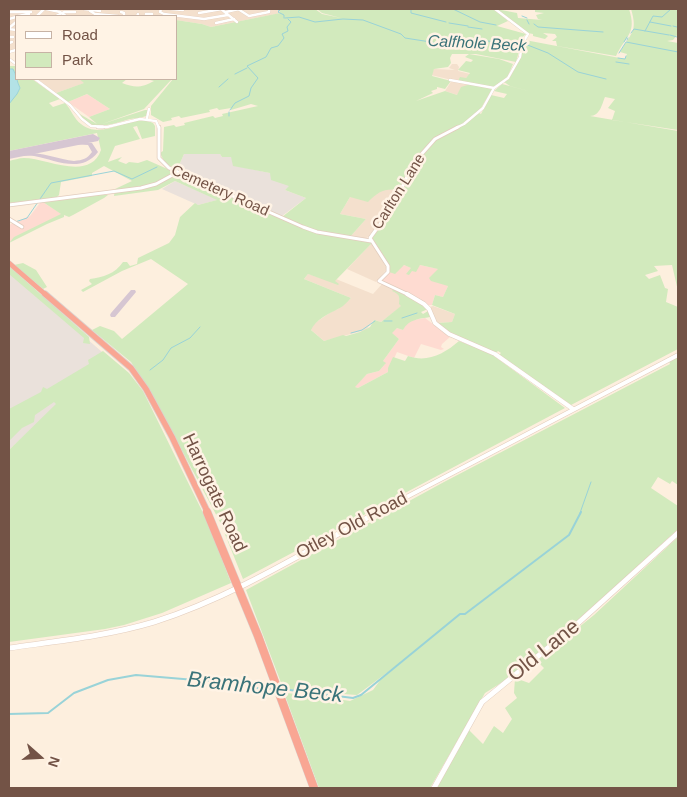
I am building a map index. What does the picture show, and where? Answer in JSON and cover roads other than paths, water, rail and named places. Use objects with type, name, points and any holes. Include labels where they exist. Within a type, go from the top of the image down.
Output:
[{"type":"highway","name":"Harrogate Road","points":[[9,263],[138,376],[216,531],[240,587],[314,788]]},
{"type":"street","points":[[9,12],[28,13],[34,9]]},
{"type":"street","points":[[45,9],[57,11],[65,15]]},
{"type":"street","points":[[57,11],[61,9]]},
{"type":"street","points":[[84,9],[100,11]]},
{"type":"street","points":[[172,9],[183,10]]},
{"type":"street","points":[[199,10],[222,9],[235,20],[216,23]]},
{"type":"street","points":[[178,16],[204,19],[239,9],[250,16],[269,12],[269,9]]},
{"type":"street","name":"Carlton Lane","points":[[495,9],[527,33],[528,36],[522,43],[520,57],[508,78],[494,88],[483,108],[464,124],[435,139],[419,157],[411,168],[394,205],[370,238],[388,266],[388,272],[379,281],[381,283],[402,291],[424,304],[429,309],[435,323],[449,334],[495,354],[573,409]]},
{"type":"street","points":[[90,10],[95,14],[106,15]]},
{"type":"street","points":[[58,15],[75,12]]},
{"type":"street","points":[[120,12],[124,13],[124,15]]},
{"type":"street","points":[[146,15],[152,14]]},
{"type":"street","points":[[9,38],[13,37]]},
{"type":"street","points":[[37,80],[71,106],[78,117],[90,126],[105,127],[129,120],[146,118],[150,114],[149,109]]},
{"type":"street","points":[[450,80],[494,88]]},
{"type":"street","name":"Cemetery Road","points":[[146,118],[156,121],[158,124],[160,161],[165,166],[303,227],[317,232],[371,241]]},
{"type":"street","points":[[9,205],[149,186],[178,172]]},
{"type":"street","points":[[10,220],[22,227]]},
{"type":"street","name":"Otley Old Road","points":[[9,648],[86,638],[137,626],[196,606],[240,587],[678,355]]},
{"type":"street","name":"Old Lane","points":[[434,788],[482,702],[490,694],[522,672],[593,612],[678,533]]},
{"type":"water","points":[[9,69],[13,69],[15,80],[17,80],[20,88],[9,104]]},
{"type":"waterway","points":[[282,9],[278,10],[280,10],[278,12],[284,15],[284,18]]},
{"type":"waterway","points":[[411,9],[411,13],[446,22]]},
{"type":"waterway","points":[[453,9],[480,22],[496,25]]},
{"type":"waterway","points":[[645,31],[653,16],[662,17],[671,9]]},
{"type":"waterway","points":[[522,16],[527,18]]},
{"type":"waterway","name":"Calfhole Beck","points":[[285,18],[299,17],[315,22],[343,19],[363,20],[401,34],[405,38],[450,45],[474,40],[525,44],[548,53],[578,72],[606,79]]},
{"type":"waterway","points":[[230,110],[235,103],[249,96],[251,88],[258,78],[247,66],[266,57],[271,48],[278,46],[284,38],[282,34],[288,31],[287,27],[291,22],[288,19]]},
{"type":"waterway","points":[[527,20],[529,24]]},
{"type":"waterway","points":[[650,22],[671,26]]},
{"type":"waterway","points":[[449,23],[468,26]]},
{"type":"waterway","points":[[534,24],[538,27],[603,32]]},
{"type":"waterway","points":[[673,26],[677,27]]},
{"type":"waterway","points":[[468,27],[482,29]]},
{"type":"waterway","points":[[631,33],[634,29],[645,31]]},
{"type":"waterway","points":[[645,31],[669,35]]},
{"type":"waterway","points":[[670,35],[677,37]]},
{"type":"waterway","points":[[624,42],[627,37]]},
{"type":"waterway","points":[[619,53],[626,42],[678,52]]},
{"type":"waterway","points":[[618,58],[625,59],[626,56]]},
{"type":"waterway","points":[[616,62],[629,64]]},
{"type":"waterway","points":[[235,74],[247,68]]},
{"type":"waterway","points":[[219,87],[228,79]]},
{"type":"waterway","points":[[40,199],[51,183],[114,171],[132,179],[157,167]]},
{"type":"waterway","points":[[15,222],[27,218],[38,202]]},
{"type":"waterway","points":[[402,318],[417,313]]},
{"type":"waterway","points":[[351,333],[362,330],[375,321]]},
{"type":"waterway","points":[[384,321],[392,321]]},
{"type":"waterway","points":[[150,370],[163,360],[171,348],[190,338],[200,327]]},
{"type":"waterway","name":"Bramhope Beck","points":[[580,513],[591,482]]},
{"type":"waterway","name":"Bramhope Beck","points":[[282,689],[353,698],[361,695],[460,614],[465,614],[569,535],[581,512]]},
{"type":"waterway","name":"Bramhope Beck","points":[[9,714],[48,713],[74,693],[108,680],[136,675],[242,684],[264,690],[273,688]]}]
